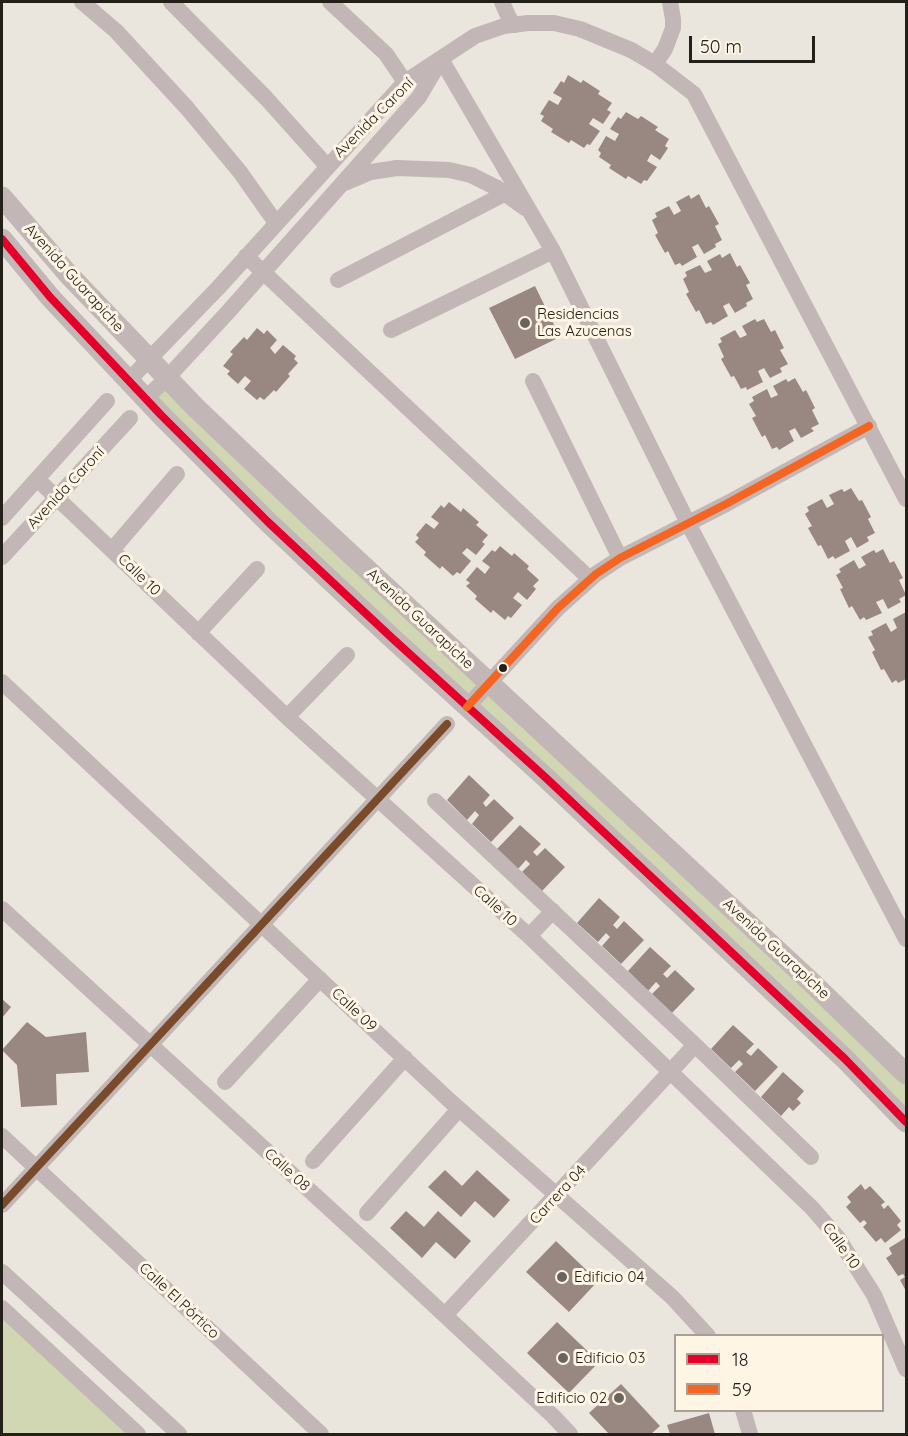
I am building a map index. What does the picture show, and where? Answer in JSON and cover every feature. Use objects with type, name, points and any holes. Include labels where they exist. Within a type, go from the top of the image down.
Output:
[{"type":"street","points":[[82,2],[116,31],[187,108],[240,172],[276,223]]},
{"type":"street","points":[[171,2],[266,98],[327,166]]},
{"type":"street","points":[[330,2],[386,54],[405,82]]},
{"type":"street","points":[[502,2],[510,20],[516,25]]},
{"type":"street","points":[[655,64],[665,49],[673,28],[670,2]]},
{"type":"street","points":[[906,499],[694,94],[655,64],[631,50],[580,29],[554,23],[528,22],[504,26],[475,36],[441,59],[552,251],[688,523],[906,939]]},
{"type":"street","name":"Avenida Caroní","points":[[128,381],[150,360],[405,82],[441,59]]},
{"type":"street","name":"Avenida Caroní","points":[[145,399],[167,378],[419,97],[441,59]]},
{"type":"street","points":[[341,185],[370,172],[398,168],[449,170],[471,176],[506,193],[531,212]]},
{"type":"street","points":[[338,280],[506,193]]},
{"type":"street","name":"Avenida Guarapiche","points":[[2,197],[68,274],[167,378],[316,522],[794,965],[906,1074]]},
{"type":"street","name":"Avenida Guarapiche","points":[[2,239],[50,297],[128,381],[268,522],[554,785],[837,1051],[906,1122]]},
{"type":"street","points":[[391,330],[552,251]]},
{"type":"street","points":[[246,256],[590,579]]},
{"type":"street","points":[[533,381],[620,558]]},
{"type":"street","name":"Avenida Caroní","points":[[2,518],[107,401]]},
{"type":"street","name":"Avenida Caroní","points":[[2,557],[130,418]]},
{"type":"street","points":[[467,707],[558,608],[590,579],[620,558],[868,426]]},
{"type":"street","points":[[111,550],[177,474]]},
{"type":"street","name":"Calle 10","points":[[37,478],[287,717],[529,936],[812,1208],[838,1238],[874,1295],[902,1354],[906,1369]]},
{"type":"street","points":[[198,633],[257,569]]},
{"type":"street","points":[[287,717],[347,655]]},
{"type":"street","name":"Calle 09","points":[[2,682],[459,1109],[672,1297],[707,1334]]},
{"type":"street","points":[[2,1205],[447,724]]},
{"type":"street","points":[[435,801],[811,1157]]},
{"type":"street","name":"Calle 08","points":[[2,909],[445,1316],[570,1434]]},
{"type":"street","points":[[529,936],[553,911]]},
{"type":"street","points":[[225,1082],[320,979]]},
{"type":"street","name":"Carrera 04","points":[[445,1316],[695,1045]]},
{"type":"street","points":[[313,1161],[405,1058]]},
{"type":"street","points":[[367,1213],[459,1109]]},
{"type":"street","name":"Calle El Pórtico","points":[[2,1136],[321,1434]]},
{"type":"street","points":[[2,1272],[179,1434]]},
{"type":"street","points":[[2,1308],[138,1434]]},
{"type":"street","points":[[744,1412],[750,1434]]},
{"type":"green space","points":[[167,378],[906,1074],[906,1122],[145,399]]},
{"type":"green space","points":[[2,1308],[138,1434],[2,1434]]},
{"type":"building","points":[[568,75],[581,83],[583,80],[600,91],[598,94],[612,103],[607,110],[611,112],[603,124],[593,118],[589,124],[600,131],[590,145],[587,144],[584,148],[571,140],[569,143],[551,132],[553,129],[541,121],[544,116],[540,114],[549,100],[558,105],[562,98],[553,93],[561,81],[564,83]]},
{"type":"building","points":[[626,112],[638,119],[641,116],[658,127],[655,130],[669,139],[665,146],[668,148],[660,160],[651,154],[647,161],[657,167],[647,181],[644,180],[641,184],[628,176],[626,179],[609,168],[611,165],[599,157],[601,153],[598,150],[606,136],[615,141],[619,134],[610,129],[618,117],[621,119]]},
{"type":"building","points":[[699,194],[706,208],[709,206],[719,224],[715,226],[722,240],[715,244],[716,247],[704,254],[698,244],[692,247],[697,257],[682,266],[680,263],[675,265],[668,251],[665,253],[655,235],[658,233],[652,220],[657,217],[655,213],[669,206],[674,215],[681,211],[676,202],[689,195],[691,199]]},
{"type":"building","points":[[730,253],[737,267],[740,265],[750,283],[746,285],[753,299],[746,303],[747,306],[735,313],[729,303],[723,306],[728,316],[713,325],[711,322],[706,324],[699,310],[696,312],[686,294],[689,292],[683,279],[687,276],[685,272],[700,265],[705,273],[712,270],[707,261],[720,254],[722,258]]},
{"type":"building","name":"Residencias Las Azucenas","points":[[535,286],[560,337],[515,359],[489,308]]},
{"type":"building","points":[[755,319],[757,322],[764,319],[771,332],[775,330],[784,348],[780,350],[788,364],[780,368],[782,372],[770,378],[764,368],[758,371],[763,382],[747,390],[746,387],[741,389],[734,376],[731,377],[721,359],[724,357],[718,344],[722,342],[720,338],[735,330],[740,338],[747,335],[742,326]]},
{"type":"building","points":[[257,328],[264,334],[267,330],[277,340],[270,348],[275,354],[283,345],[296,356],[294,359],[298,363],[276,392],[274,390],[264,400],[260,397],[257,400],[244,389],[251,381],[245,376],[238,384],[227,374],[230,371],[223,366],[233,354],[230,352],[244,337],[247,340]]},
{"type":"building","points":[[795,378],[803,392],[806,390],[815,408],[812,410],[819,424],[811,428],[814,431],[801,438],[795,428],[789,431],[794,441],[779,450],[777,447],[772,449],[765,435],[762,437],[752,418],[756,416],[749,404],[754,401],[752,397],[767,389],[771,398],[778,395],[773,386],[786,379],[788,382]]},
{"type":"building","points":[[851,488],[859,501],[862,500],[871,517],[868,519],[875,533],[867,537],[869,541],[857,548],[851,537],[845,541],[850,551],[835,559],[833,556],[828,559],[808,528],[812,526],[805,514],[809,511],[807,507],[822,499],[827,508],[834,504],[829,495]]},
{"type":"building","points":[[449,502],[461,512],[463,508],[479,522],[476,525],[488,535],[482,542],[485,544],[476,555],[467,548],[462,553],[471,561],[460,574],[457,572],[453,576],[442,566],[440,569],[424,555],[426,552],[415,542],[419,538],[416,535],[426,523],[434,529],[439,523],[431,517],[441,505],[444,508]]},
{"type":"building","points":[[500,546],[512,556],[514,553],[529,566],[527,569],[539,580],[533,586],[536,589],[527,600],[518,592],[513,598],[522,605],[511,618],[508,616],[505,620],[493,610],[491,613],[475,599],[477,596],[466,586],[470,583],[466,580],[477,567],[485,574],[490,567],[482,561],[492,550],[495,552]]},
{"type":"building","points":[[883,549],[890,563],[894,561],[903,578],[899,580],[906,595],[899,599],[901,602],[888,609],[883,599],[876,602],[882,613],[866,620],[864,617],[860,620],[852,606],[849,608],[836,575],[841,572],[839,569],[854,560],[859,569],[866,565],[861,557],[874,550],[876,553]]},
{"type":"building","points":[[906,612],[906,679],[892,683],[884,669],[881,670],[868,637],[873,635],[871,631],[886,623],[891,632],[897,628],[893,619]]},
{"type":"building","points":[[469,775],[490,795],[483,803],[486,807],[494,799],[514,818],[491,842],[472,824],[479,815],[475,811],[467,820],[447,800]]},
{"type":"building","points":[[520,825],[541,844],[533,852],[537,856],[545,848],[565,867],[542,891],[522,872],[530,864],[526,860],[518,869],[497,849]]},
{"type":"building","points":[[599,898],[620,917],[613,925],[617,929],[624,921],[644,940],[621,964],[602,946],[610,937],[606,933],[598,942],[577,923]]},
{"type":"building","points":[[650,947],[671,966],[663,974],[667,978],[675,970],[695,989],[672,1013],[652,994],[660,986],[656,982],[648,991],[628,971]]},
{"type":"building","points":[[2,999],[11,1007],[2,1018]]},
{"type":"building","points":[[27,1022],[46,1037],[86,1032],[89,1072],[56,1074],[57,1105],[21,1107],[17,1065],[2,1050]]},
{"type":"building","points":[[733,1025],[754,1044],[746,1052],[751,1056],[758,1048],[778,1067],[755,1091],[735,1072],[743,1064],[739,1060],[731,1068],[711,1049]]},
{"type":"building","points":[[783,1072],[804,1091],[797,1099],[801,1103],[793,1111],[789,1107],[781,1116],[761,1097]]},
{"type":"building","points":[[445,1170],[462,1186],[477,1170],[510,1200],[494,1218],[475,1201],[461,1217],[428,1187]]},
{"type":"building","points":[[861,1184],[865,1190],[870,1186],[885,1202],[881,1205],[884,1209],[888,1205],[901,1221],[897,1225],[901,1230],[885,1243],[881,1238],[876,1242],[863,1227],[867,1223],[864,1220],[860,1223],[846,1207],[851,1202],[847,1197]]},
{"type":"building","points":[[406,1211],[424,1227],[438,1211],[471,1241],[455,1259],[436,1242],[422,1258],[390,1228]]},
{"type":"building","points":[[905,1238],[906,1291],[900,1280],[905,1277],[903,1274],[898,1276],[886,1258],[892,1254],[889,1248]]},
{"type":"building","name":"Edificio 04","points":[[556,1241],[598,1281],[569,1312],[526,1272]]},
{"type":"building","name":"Edificio 03","points":[[557,1322],[599,1362],[569,1393],[527,1353]]},
{"type":"building","name":"Edificio 02","points":[[621,1384],[660,1426],[651,1434],[609,1434],[589,1413]]},
{"type":"building","points":[[709,1413],[715,1434],[670,1434],[667,1425]]},
{"type":"transit line","name":"18","points":[[2,239],[50,297],[161,415],[268,522],[545,777],[845,1059],[906,1122]]},
{"type":"transit line","name":"59","points":[[467,707],[558,608],[596,574],[620,558],[726,504],[869,426]]},
{"type":"transit line","points":[[2,1205],[447,724]]},
{"type":"place","name":"Residencias Las Azucenas","points":[[525,323]]},
{"type":"place","name":"Edificio 04","points":[[562,1277]]},
{"type":"place","name":"Edificio 03","points":[[563,1358]]},
{"type":"place","name":"Edificio 02","points":[[619,1398]]}]
